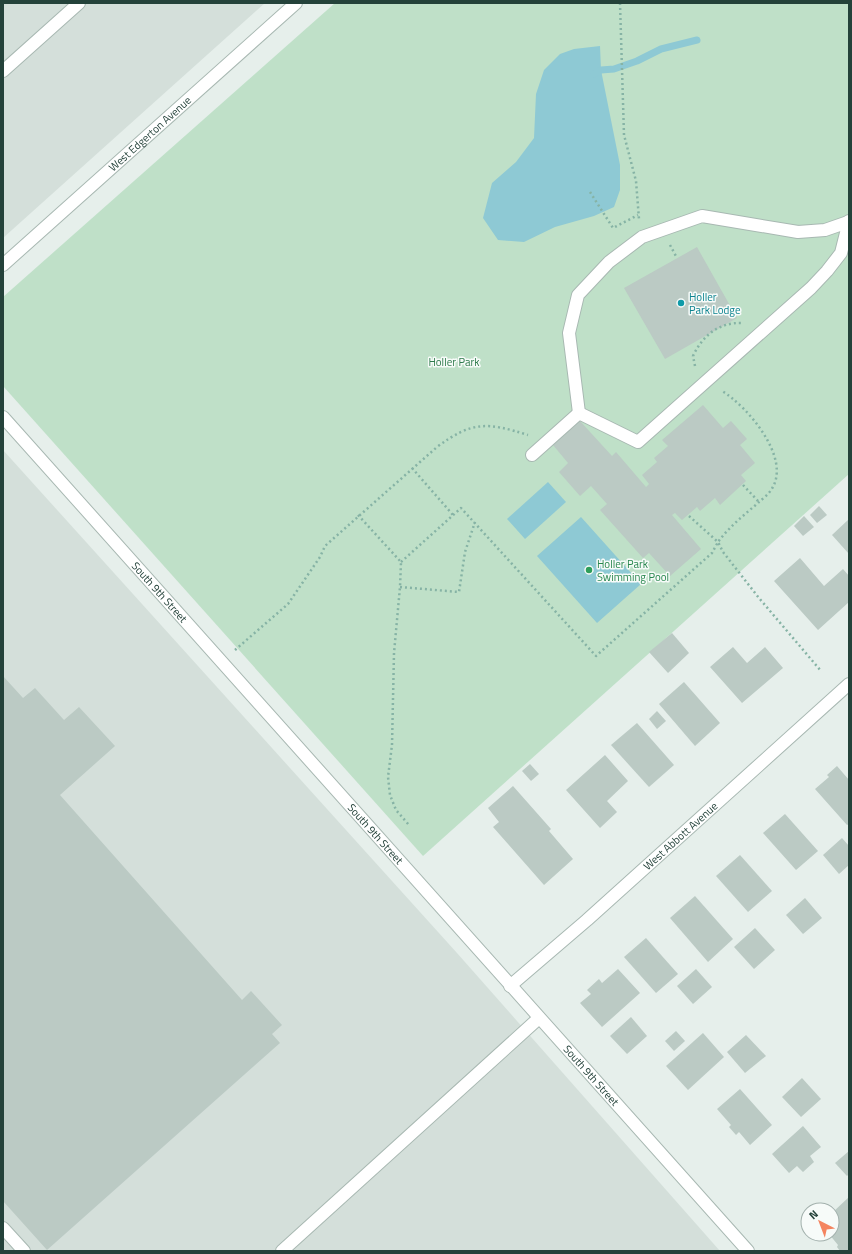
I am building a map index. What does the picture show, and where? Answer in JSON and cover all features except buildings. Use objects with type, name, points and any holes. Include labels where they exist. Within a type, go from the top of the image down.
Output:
[{"type":"street","points":[[3,71],[79,3]]},
{"type":"street","name":"West Edgerton Avenue","points":[[3,265],[296,3]]},
{"type":"street","points":[[579,413],[569,333],[578,295],[609,262],[642,237],[702,216],[798,232],[825,230],[849,221]]},
{"type":"street","points":[[579,413],[638,442],[827,271],[840,253],[849,221]]},
{"type":"street","points":[[532,455],[579,413]]},
{"type":"street","name":"South 9th Street","points":[[3,417],[748,1251]]},
{"type":"street","name":"West Abbott Avenue","points":[[510,986],[587,920],[848,688]]},
{"type":"street","points":[[282,1251],[539,1018]]},
{"type":"street","points":[[3,1228],[24,1251]]},
{"type":"path","points":[[620,3],[624,134],[636,182],[638,215],[642,237]]},
{"type":"path","points":[[590,192],[613,228],[638,215]]},
{"type":"path","points":[[400,562],[461,508],[596,656],[712,553],[726,531],[771,490],[777,476],[774,456],[768,440],[744,407],[734,398],[706,381],[696,367],[693,356],[705,337],[722,327],[734,323],[747,324],[762,331]]},
{"type":"path","points":[[222,662],[288,604],[320,557],[325,546],[412,468],[456,433],[469,428],[489,426],[508,428],[548,441]]},
{"type":"path","points":[[412,468],[453,515]]},
{"type":"path","points":[[743,485],[759,502]]},
{"type":"path","points":[[358,515],[400,562],[400,588],[394,653],[392,745],[388,777],[390,795],[396,810],[409,825]]},
{"type":"path","points":[[689,516],[718,542],[723,552],[759,598],[821,671]]},
{"type":"path","points":[[400,588],[459,592],[465,552],[475,522]]},
{"type":"shaded area","points":[[3,3],[265,3],[3,238]]},
{"type":"shaded area","points":[[3,450],[457,953],[720,1251],[3,1251]]},
{"type":"green space","name":"Holler Park","points":[[335,3],[849,3],[849,474],[423,856],[3,386],[3,297]]},
{"type":"water","points":[[600,46],[601,70],[620,165],[620,190],[614,207],[594,216],[555,227],[524,242],[498,240],[483,218],[492,183],[516,162],[534,138],[536,94],[544,70],[560,54],[574,49]]},
{"type":"water","points":[[548,482],[566,502],[525,539],[507,519]]},
{"type":"water","name":"Holler Park Swimming Pool","points":[[581,517],[641,584],[597,623],[537,556]]},
{"type":"waterway","points":[[594,74],[601,70],[614,69],[637,61],[661,49],[697,40]]},
{"type":"place","name":"Holler Park Lodge","points":[[681,303]]},
{"type":"place","name":"Holler Park Swimming Pool","points":[[589,570]]}]
